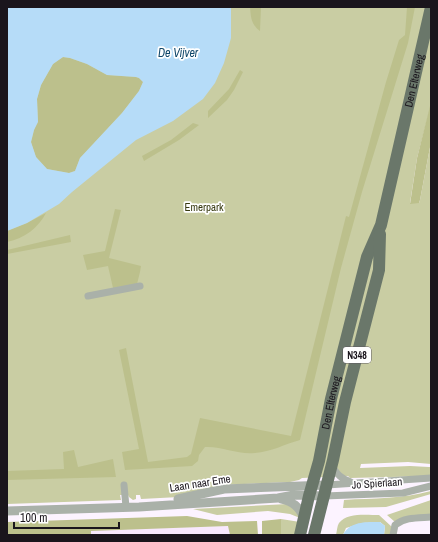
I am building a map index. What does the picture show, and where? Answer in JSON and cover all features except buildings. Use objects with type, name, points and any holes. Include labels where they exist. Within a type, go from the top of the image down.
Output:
[{"type":"main road","name":"Den Elterweg","points":[[314,535],[332,466],[345,402],[379,270],[381,225],[431,7]]},
{"type":"main road","name":"Den Elterweg","points":[[300,535],[310,490],[319,461],[331,399],[367,257],[381,225]]},
{"type":"street","points":[[88,296],[140,286]]},
{"type":"street","name":"Jo Spierlaan","points":[[332,466],[341,478],[355,484]]},
{"type":"street","name":"Jo Spierlaan","points":[[325,490],[355,484],[431,478]]},
{"type":"street","points":[[124,485],[126,505]]},
{"type":"street","name":"Jo Spierlaan","points":[[325,490],[340,496],[403,493],[431,486]]},
{"type":"street","name":"Laan naar Eme","points":[[126,505],[178,500],[224,489],[325,490]]},
{"type":"street","name":"Laan naar Eme","points":[[7,511],[278,498],[310,490]]},
{"type":"street","name":"Laan naar Eme","points":[[278,498],[292,502],[297,506],[304,518]]},
{"type":"street","points":[[393,535],[395,525],[400,521],[406,519],[431,517]]},
{"type":"shaded area","points":[[228,526],[230,535],[7,535],[7,532]]},
{"type":"green space","name":"Emerpark","points":[[7,7],[431,7],[431,105],[417,158],[410,203],[419,203],[431,142],[431,464],[408,462],[361,464],[360,468],[410,466],[431,467],[431,476],[350,478],[348,476],[302,478],[290,482],[221,485],[179,497],[141,499],[140,495],[136,495],[136,499],[133,500],[128,495],[120,495],[121,500],[7,504]]},
{"type":"green space","points":[[250,7],[261,7],[260,31],[252,20]]},
{"type":"green space","points":[[407,7],[415,7],[408,43],[362,192],[341,268],[300,440],[272,450],[255,453],[242,453],[205,447],[199,455],[198,461],[192,466],[125,470],[122,452],[139,449],[119,350],[126,348],[148,462],[187,457],[191,454],[200,418],[291,436],[346,216],[349,217],[399,40],[405,35]]},
{"type":"green space","points":[[63,57],[87,64],[107,75],[136,77],[143,82],[139,91],[122,113],[80,158],[75,171],[69,173],[47,169],[36,157],[31,142],[38,120],[37,99],[41,85],[53,64]]},
{"type":"green space","points":[[240,70],[243,72],[234,90],[227,100],[208,118],[208,111],[229,89]]},
{"type":"green space","points":[[431,102],[431,142],[420,200],[419,203],[410,204],[417,158]]},
{"type":"green space","points":[[193,123],[199,125],[179,140],[144,161],[142,156],[171,140]]},
{"type":"green space","points":[[115,209],[121,210],[109,258],[141,266],[137,284],[113,288],[108,266],[87,270],[83,255],[105,251]]},
{"type":"green space","points":[[46,213],[35,228],[30,232],[20,238],[7,242],[7,231]]},
{"type":"green space","points":[[70,235],[71,242],[7,254],[7,250]]},
{"type":"green space","points":[[74,450],[78,467],[113,459],[116,477],[7,480],[7,471],[64,469],[63,452]]},
{"type":"green space","points":[[431,491],[431,494],[386,507],[343,508],[344,500],[399,497]]},
{"type":"green space","points":[[431,500],[431,514],[395,522],[387,515]]},
{"type":"green space","points":[[293,505],[300,518],[290,514],[268,511],[217,515],[193,509]]},
{"type":"green space","points":[[358,515],[379,515],[392,527],[390,535],[384,535],[385,526],[380,522],[363,523],[346,528],[343,535],[336,535],[339,523],[347,517]]},
{"type":"green space","points":[[187,516],[222,522],[257,521],[258,535],[230,535],[228,526],[91,531],[91,535],[7,535],[7,522]]},
{"type":"green space","points":[[281,519],[300,522],[296,535],[281,535]]},
{"type":"green space","points":[[281,519],[281,535],[262,535],[262,521]]},
{"type":"water","name":"De Vijver","points":[[7,7],[231,7],[231,38],[224,63],[215,83],[203,99],[173,121],[136,140],[59,204],[27,223],[7,231]],"holes":[[[63,57],[87,64],[107,75],[136,77],[143,82],[139,91],[122,113],[80,158],[75,171],[69,173],[47,169],[36,157],[31,142],[38,122],[37,99],[41,85],[53,64]]]},
{"type":"water","points":[[380,522],[385,526],[384,535],[343,535],[350,527],[359,523]]}]
